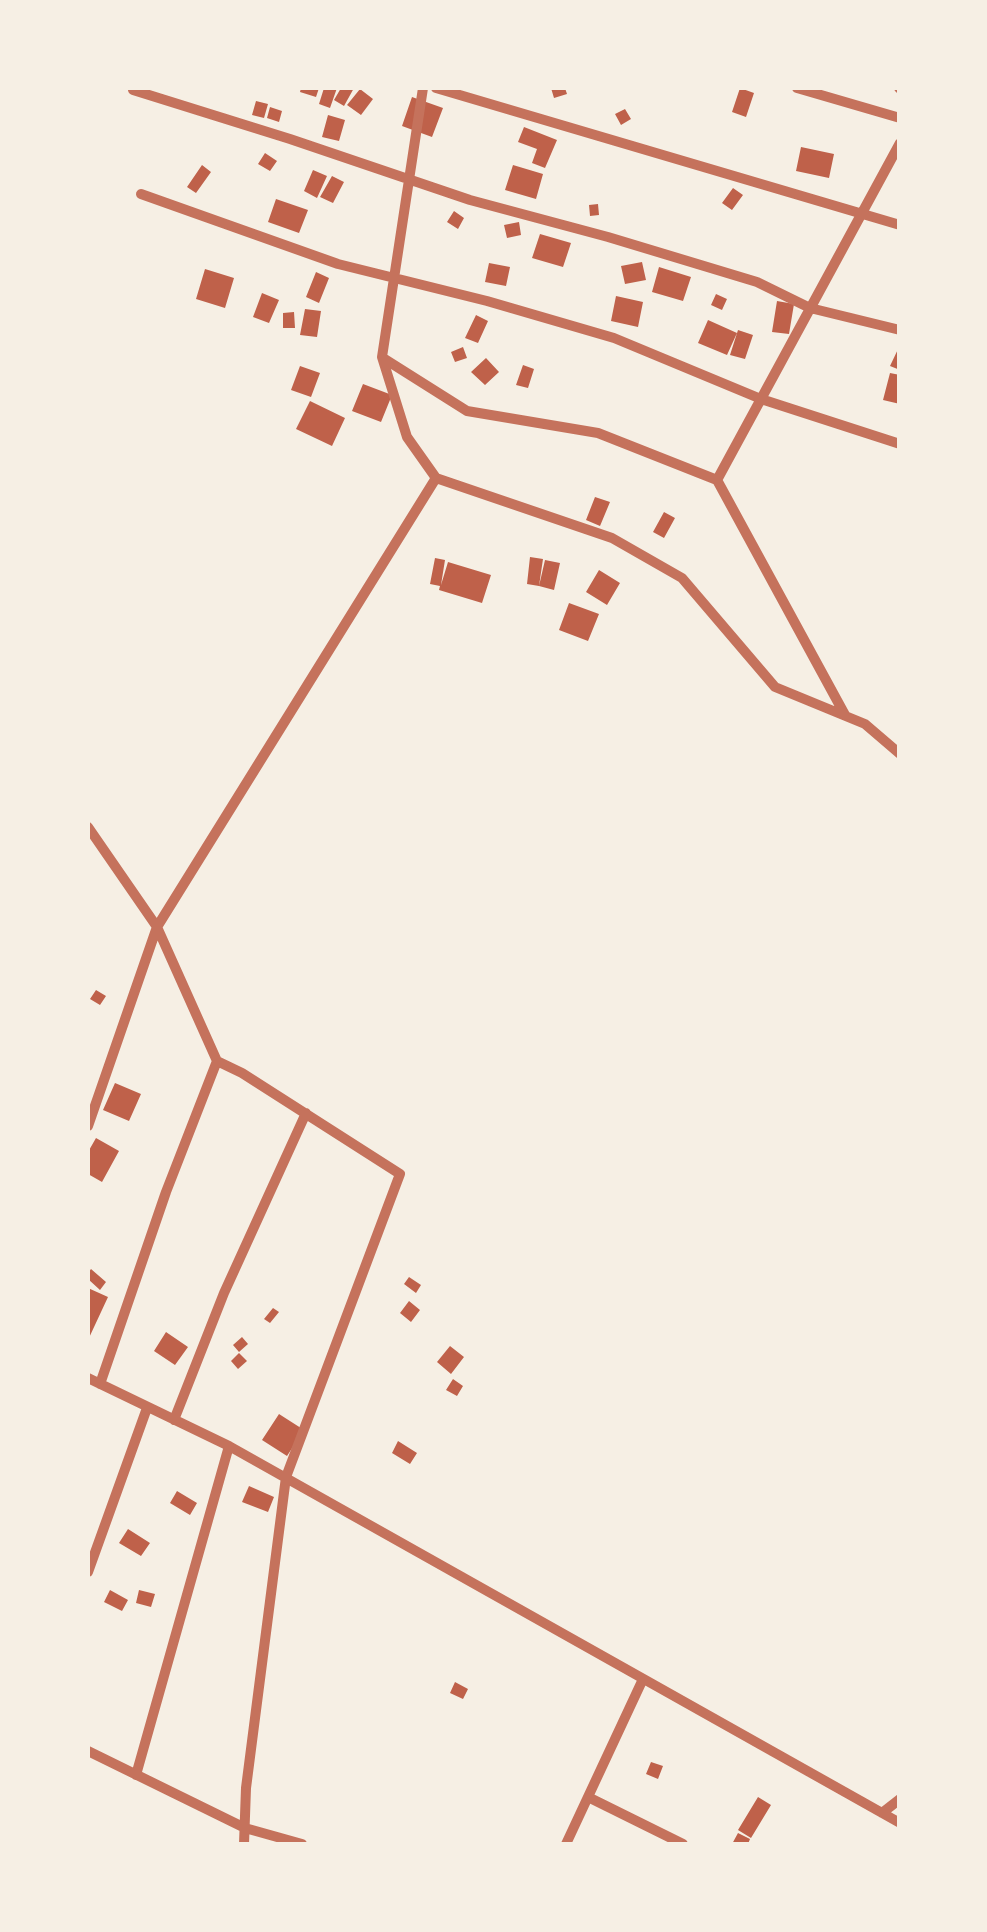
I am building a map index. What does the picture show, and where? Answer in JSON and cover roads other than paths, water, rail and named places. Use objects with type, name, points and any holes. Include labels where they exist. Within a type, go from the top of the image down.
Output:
[{"type":"street","points":[[423,88],[382,358],[408,437],[436,478],[612,538],[682,578],[775,687],[865,724],[900,754]]},
{"type":"street","points":[[436,88],[900,225]]},
{"type":"street","points":[[796,88],[900,118]]},
{"type":"street","points":[[133,90],[470,200],[757,282],[810,308],[900,330]]},
{"type":"street","points":[[717,480],[900,143]]},
{"type":"street","points":[[141,194],[338,264],[614,338],[761,398],[900,444]]},
{"type":"street","points":[[382,358],[467,412],[598,433],[717,480],[845,716]]},
{"type":"street","points":[[88,1126],[157,928],[436,478]]},
{"type":"street","points":[[88,826],[157,928],[217,1061],[400,1174],[286,1477],[246,1788],[244,1844]]},
{"type":"street","points":[[100,1384],[166,1192],[217,1061]]},
{"type":"street","points":[[174,1420],[224,1294],[306,1113]]},
{"type":"street","points":[[88,1378],[230,1446],[900,1824]]},
{"type":"street","points":[[88,1572],[146,1408]]},
{"type":"street","points":[[136,1775],[230,1446]]},
{"type":"street","points":[[566,1844],[644,1679]]},
{"type":"street","points":[[88,1750],[245,1828],[302,1844]]},
{"type":"street","points":[[588,1797],[683,1844]]},
{"type":"street","points":[[882,1814],[900,1798]]}]
